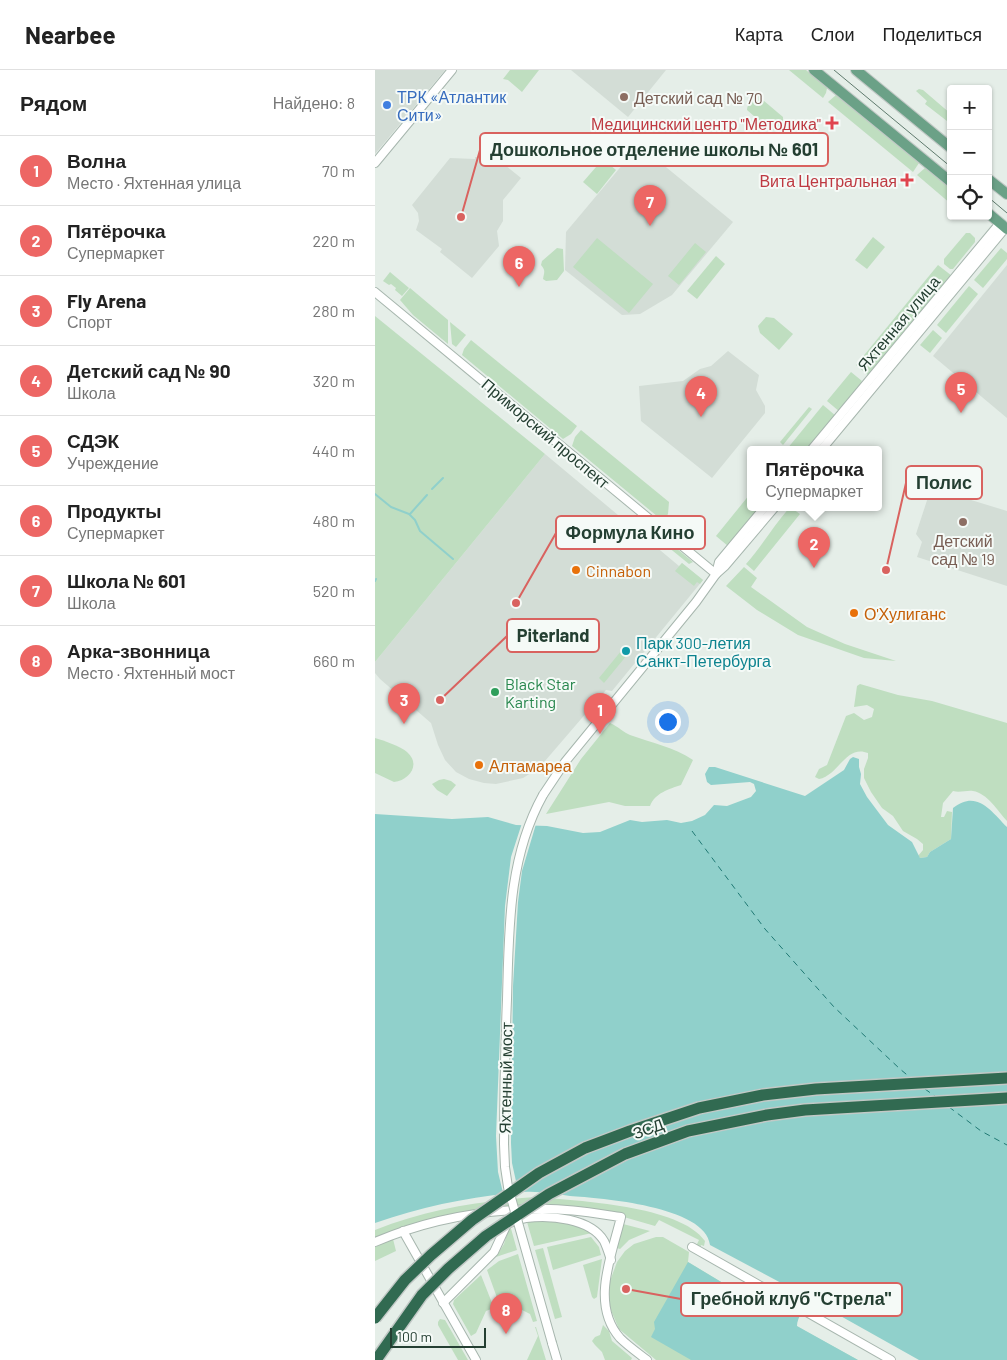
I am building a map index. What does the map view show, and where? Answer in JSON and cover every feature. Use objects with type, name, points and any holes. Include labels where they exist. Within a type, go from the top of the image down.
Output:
[{"type":"highway","name":"ЗСД","points":[[375,1318],[405,1280],[472,1220],[539,1173],[585,1148],[699,1108],[763,1095],[816,1089],[1007,1078]]},
{"type":"highway","name":"ЗСД","points":[[376,1360],[422,1295],[486,1236],[549,1194],[625,1154],[688,1131],[767,1115],[805,1110],[1007,1098]]},
{"type":"main road","points":[[814,70],[947,179]]},
{"type":"main road","points":[[856,70],[947,145]]},
{"type":"main road","points":[[992,182],[1007,194]]},
{"type":"main road","points":[[992,216],[1005,224]]},
{"type":"street","points":[[375,163],[452,70]]},
{"type":"street","name":"Яхтенная улица","points":[[816,446],[1005,224]]},
{"type":"street","name":"Яхтенная улица","points":[[824,446],[1005,224]]},
{"type":"street","name":"Приморский проспект","points":[[375,292],[716,574]]},
{"type":"street","points":[[716,574],[719,562],[762,511]]},
{"type":"street","points":[[716,574],[772,511]]},
{"type":"street","name":"Яхтенный мост","points":[[557,1360],[508,1187],[505,1167],[507,974],[513,886],[518,857],[535,808],[565,762],[696,602],[716,574]]},
{"type":"street","points":[[375,1242],[403,1231],[455,1217],[491,1212],[538,1209],[621,1217],[604,1290],[604,1301],[609,1320],[619,1337],[647,1360]]},
{"type":"street","points":[[443,1303],[494,1252],[507,1224],[525,1218],[579,1222],[591,1228],[603,1241],[611,1260]]},
{"type":"street","points":[[403,1231],[477,1360]]},
{"type":"street","points":[[692,1247],[891,1360]]},
{"type":"shaded area","points":[[375,70],[445,70],[375,154]]},
{"type":"shaded area","name":"Детский сад № 70","points":[[571,70],[666,70],[628,117]]},
{"type":"shaded area","points":[[639,145],[733,222],[672,295],[640,314],[622,315],[565,270],[566,232]]},
{"type":"shaded area","points":[[475,157],[495,157],[521,178],[503,200],[503,221],[497,231],[499,246],[472,278],[440,252],[442,249],[416,230],[419,221],[418,213],[412,205],[450,158],[475,159]]},
{"type":"shaded area","points":[[1007,265],[1007,418],[933,356]]},
{"type":"shaded area","points":[[728,351],[759,375],[756,390],[765,406],[765,413],[712,478],[641,421],[639,386],[683,381],[700,369],[711,366]]},
{"type":"shaded area","points":[[545,454],[679,566],[682,563],[703,580],[612,691],[606,690],[539,768],[523,778],[496,784],[484,783],[469,779],[456,772],[445,760],[431,723],[380,679],[375,673],[375,662]]},
{"type":"shaded area","name":"Детский сад № 19","points":[[938,478],[957,493],[958,496],[1007,511],[1007,586],[917,557],[922,542],[916,534],[932,485]]},
{"type":"green space","points":[[510,70],[539,70],[522,92],[508,80],[503,79]]},
{"type":"green space","points":[[789,70],[806,70],[827,88],[823,98]]},
{"type":"green space","points":[[919,89],[923,90],[947,111],[947,121],[925,104],[927,101],[916,91]]},
{"type":"green space","points":[[836,95],[919,163],[913,172],[828,102]]},
{"type":"green space","points":[[758,96],[783,117],[783,121],[775,130],[770,130],[747,110],[751,101]]},
{"type":"green space","points":[[603,159],[616,170],[597,194],[583,182]]},
{"type":"green space","points":[[925,168],[947,186],[947,201],[917,175]]},
{"type":"green space","points":[[966,233],[970,233],[975,238],[975,242],[953,269],[950,269],[944,264],[944,259]]},
{"type":"green space","points":[[873,237],[885,247],[867,269],[855,260]]},
{"type":"green space","points":[[597,238],[653,284],[629,313],[573,267]]},
{"type":"green space","points":[[695,243],[706,252],[679,285],[668,276]]},
{"type":"green space","points":[[557,248],[563,249],[564,271],[557,280],[546,281],[543,279],[544,269],[541,265],[542,261]]},
{"type":"green space","points":[[1001,248],[1007,253],[1007,259],[983,288],[974,280]]},
{"type":"green space","points":[[716,256],[725,264],[697,299],[687,291]]},
{"type":"green space","points":[[938,265],[952,276],[869,376],[856,365]]},
{"type":"green space","points":[[390,272],[409,288],[402,296],[391,284],[389,285],[383,281]]},
{"type":"green space","points":[[969,286],[978,294],[946,333],[937,325]]},
{"type":"green space","points":[[410,288],[448,320],[448,344],[413,315],[400,300]]},
{"type":"green space","points":[[375,316],[545,454],[375,662]]},
{"type":"green space","points":[[766,317],[774,318],[793,334],[779,350],[760,333],[758,326]]},
{"type":"green space","points":[[450,322],[466,335],[456,347],[452,344]]},
{"type":"green space","points":[[933,330],[942,338],[930,353],[920,345]]},
{"type":"green space","points":[[471,340],[577,426],[571,434],[563,439],[462,355]]},
{"type":"green space","points":[[851,372],[862,381],[859,386],[860,388],[840,412],[827,401]]},
{"type":"green space","points":[[823,405],[836,416],[811,446],[789,446]]},
{"type":"green space","points":[[809,407],[812,409],[783,445],[780,442]]},
{"type":"green space","points":[[581,430],[669,502],[668,514],[663,521],[572,446],[575,437]]},
{"type":"green space","points":[[747,498],[747,511],[758,511],[728,546],[716,536]]},
{"type":"green space","points":[[787,511],[796,511],[800,514],[754,571],[746,564]]},
{"type":"green space","points":[[660,535],[693,562],[689,564],[657,538]]},
{"type":"green space","points":[[682,563],[703,580],[700,584],[697,582],[694,586],[675,571]]},
{"type":"green space","points":[[744,567],[757,578],[751,587],[807,627],[845,644],[896,661],[864,658],[798,635],[757,610],[726,586]]},
{"type":"green space","points":[[626,645],[632,649],[604,683],[599,678]]},
{"type":"green space","points":[[860,684],[898,695],[932,701],[1007,723],[1007,821],[992,803],[978,792],[953,791],[943,803],[941,817],[944,817],[947,811],[952,812],[951,839],[930,852],[927,857],[920,858],[918,856],[923,850],[923,844],[903,831],[893,816],[882,808],[864,778],[868,753],[860,751],[854,753],[848,756],[826,777],[819,779],[815,777],[819,769],[827,765],[846,716],[854,713],[864,720],[872,717],[874,709],[867,705],[854,707],[857,686]]},
{"type":"green space","points":[[610,723],[630,735],[671,748],[693,760],[681,785],[659,795],[650,806],[625,806],[609,802],[546,814],[581,759]]},
{"type":"green space","points":[[375,738],[388,742],[407,752],[413,761],[412,771],[409,775],[400,781],[394,782],[375,773]]},
{"type":"green space","points":[[444,779],[456,785],[447,796],[437,790],[432,784]]},
{"type":"green space","points":[[536,1197],[601,1203],[651,1212],[692,1229],[705,1241],[704,1246],[701,1245],[700,1248],[696,1246],[699,1240],[659,1220],[655,1226],[617,1215],[496,1209],[375,1241],[375,1230],[434,1211],[495,1201]]},
{"type":"green space","points":[[527,1222],[569,1223],[578,1225],[592,1233],[534,1246]]},
{"type":"green space","points":[[623,1224],[650,1231],[629,1240],[620,1249],[617,1248]]},
{"type":"green space","points":[[510,1225],[517,1250],[496,1257],[504,1244]]},
{"type":"green space","points":[[591,1237],[599,1247],[601,1255],[553,1270],[547,1247]]},
{"type":"green space","points":[[656,1237],[663,1237],[689,1252],[688,1262],[776,1315],[858,1360],[656,1360],[619,1329],[610,1308],[608,1294],[610,1281],[617,1262],[625,1251],[634,1244]]},
{"type":"green space","points":[[393,1239],[396,1251],[375,1261],[375,1247]]},
{"type":"green space","points":[[543,1248],[562,1317],[555,1319],[535,1250]]},
{"type":"green space","points":[[518,1254],[537,1321],[533,1322],[530,1314],[508,1303],[500,1306],[487,1270],[499,1261]]},
{"type":"green space","points":[[602,1259],[597,1297],[594,1299],[583,1265]]},
{"type":"green space","points":[[481,1275],[494,1308],[486,1311],[476,1333],[471,1336],[453,1304],[454,1300]]},
{"type":"green space","points":[[440,1319],[445,1320],[468,1360],[458,1360],[438,1325]]},
{"type":"green space","points":[[603,1325],[609,1331],[612,1341],[632,1358],[631,1360],[605,1360],[602,1352],[592,1341],[600,1335]]},
{"type":"green space","points":[[536,1327],[546,1360],[527,1360],[538,1336]]},
{"type":"water","points":[[853,757],[859,759],[860,784],[867,797],[888,825],[912,842],[920,858],[927,857],[930,852],[951,839],[953,808],[962,803],[976,801],[983,804],[1007,827],[1007,1360],[919,1360],[812,1300],[802,1312],[797,1326],[858,1360],[691,1360],[651,1337],[655,1329],[654,1322],[688,1262],[776,1315],[787,1305],[791,1291],[785,1285],[710,1245],[704,1232],[691,1221],[650,1207],[604,1199],[524,1192],[486,1196],[449,1203],[375,1223],[375,814],[452,819],[488,817],[516,825],[547,826],[583,833],[600,832],[630,820],[642,822],[667,820],[681,823],[692,821],[705,815],[714,805],[727,806],[751,797],[756,791],[754,784],[750,782],[711,785],[707,782],[705,774],[709,767],[715,767],[805,796],[844,770]]},
{"type":"pier","points":[[522,823],[536,824],[522,871],[518,902],[513,986],[511,1143],[512,1163],[519,1195],[504,1197],[498,1172],[496,1136],[505,906],[511,857]]},
{"type":"waterway","points":[[432,489],[443,478]]},
{"type":"waterway","points":[[375,494],[391,507],[409,514],[415,520],[420,531],[453,559]]},
{"type":"waterway","points":[[410,514],[427,495]]},
{"type":"ferry route","points":[[692,831],[765,929],[834,1007],[912,1079]]},
{"type":"ferry route","points":[[925,1089],[936,1097]]},
{"type":"ferry route","points":[[949,1107],[981,1131],[1007,1145]]},
{"type":"tram line","points":[[834,70],[947,164]]},
{"type":"tram line","points":[[992,200],[1007,213]]},
{"type":"place","name":"Детский сад № 70","points":[[624,97]]},
{"type":"place","name":"ТРК «Атлантик Сити»","points":[[387,105]]},
{"type":"place","name":"Медицинский центр \"Методика\"","points":[[832,123]]},
{"type":"place","name":"Вита Центральная","points":[[907,180]]},
{"type":"place","name":"Дошкольное отделение школы № 601","points":[[461,217]]},
{"type":"place","name":"Школа № 601","points":[[650,226]]},
{"type":"place","name":"Продукты","points":[[519,287]]},
{"type":"place","name":"СДЭК","points":[[961,413]]},
{"type":"place","name":"Детский сад № 90","points":[[701,417]]},
{"type":"place","name":"Детский сад № 19","points":[[963,522]]},
{"type":"place","name":"Пятёрочка","points":[[814,568]]},
{"type":"place","name":"Cinnabon","points":[[576,570]]},
{"type":"place","name":"Полис","points":[[886,570]]},
{"type":"place","name":"Формула Кино","points":[[516,603]]},
{"type":"place","name":"О'Хулиганс","points":[[854,613]]},
{"type":"place","name":"Парк 300-летия Санкт-Петербурга","points":[[626,651]]},
{"type":"place","name":"Black Star Karting","points":[[495,692]]},
{"type":"place","name":"Piterland","points":[[440,700]]},
{"type":"place","name":"Fly Arena","points":[[404,724]]},
{"type":"place","name":"Волна","points":[[600,734]]},
{"type":"place","name":"Алтамареа","points":[[479,765]]},
{"type":"place","name":"Гребной клуб \"Стрела\"","points":[[626,1289]]},
{"type":"place","name":"Арка-звонница","points":[[506,1334]]}]
